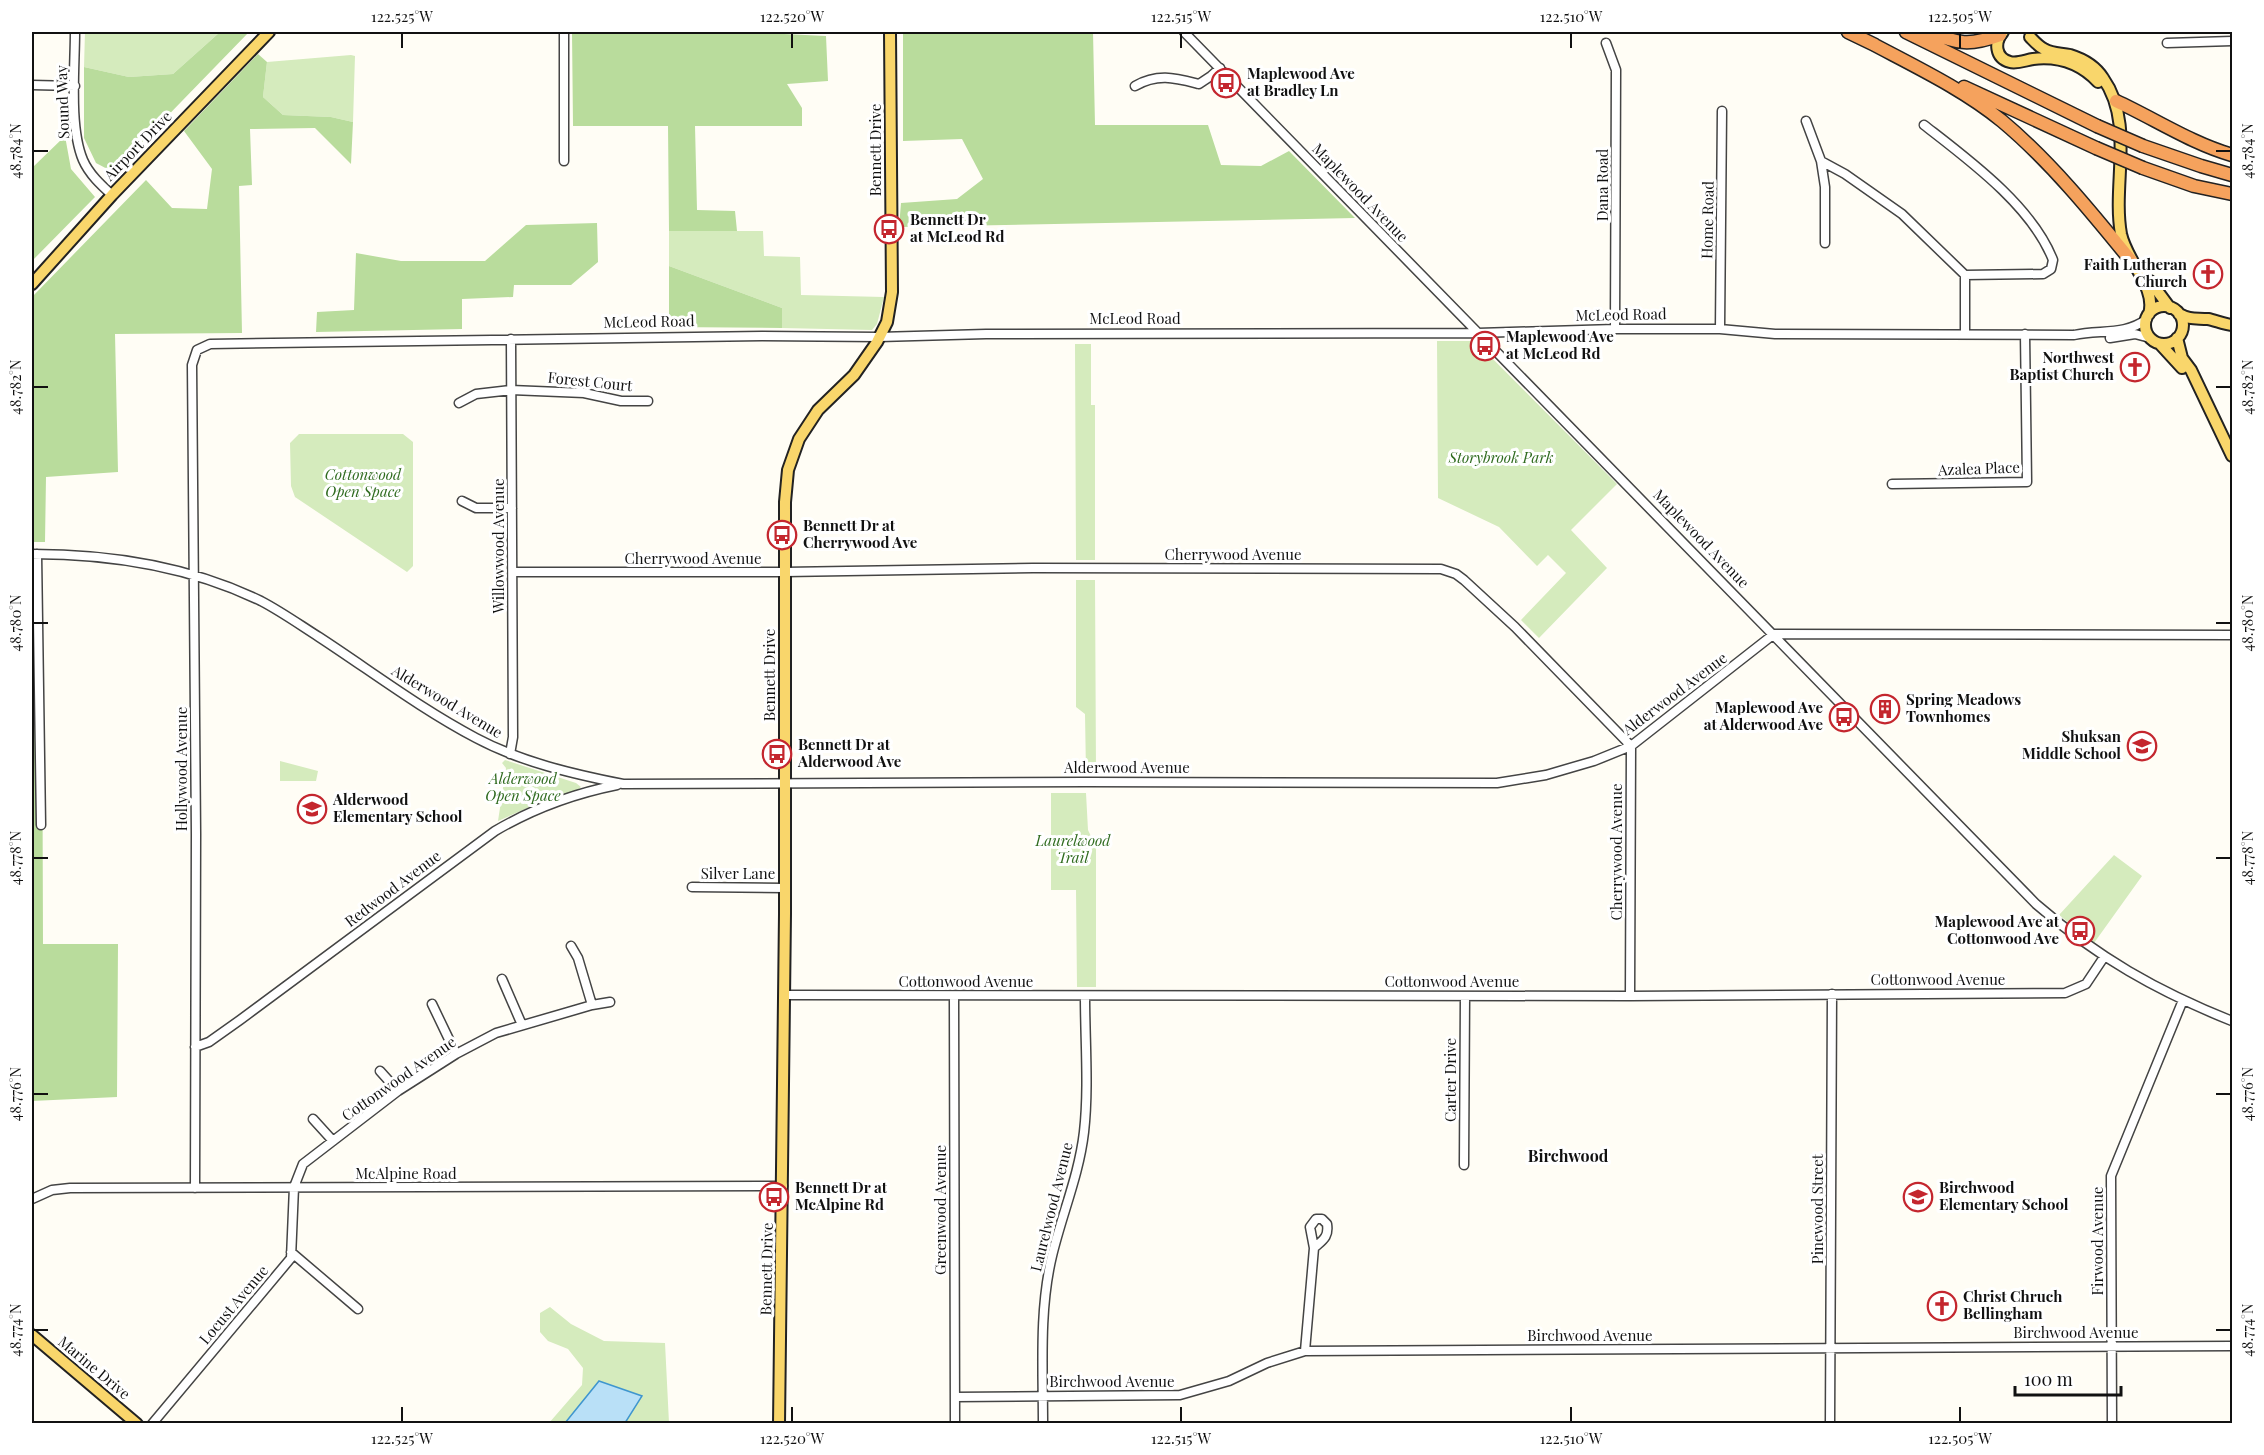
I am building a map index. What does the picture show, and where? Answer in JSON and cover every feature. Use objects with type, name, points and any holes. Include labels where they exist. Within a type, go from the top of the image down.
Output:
[{"type":"highway","points":[[1848,32],[2143,168],[2194,186],[2232,194]]},
{"type":"highway","points":[[1906,32],[2097,126],[2143,146],[2232,175]]},
{"type":"highway","points":[[1929,32],[1958,43],[1981,42],[1999,33]]},
{"type":"highway","points":[[1869,42],[1943,82],[1992,114],[2022,139],[2101,223],[2132,262]]},
{"type":"highway","points":[[2116,101],[2178,134],[2232,155]]},
{"type":"main road","name":"Airport Drive","points":[[32,284],[112,195],[269,32]]},
{"type":"main road","name":"Bennett Drive","points":[[779,1424],[785,888],[784,502],[788,470],[799,439],[818,410],[854,375],[887,322],[892,292],[890,32]]},
{"type":"main road","points":[[1999,33],[1997,44],[2000,56],[2011,62],[2043,58],[2062,60],[2091,75],[2109,100],[2119,129]]},
{"type":"main road","points":[[2023,60],[2028,57],[2032,48],[2027,33]]},
{"type":"main road","points":[[2027,33],[2044,50],[2070,55],[2092,66],[2107,83],[2116,101],[2119,129],[2118,204],[2121,236],[2152,298],[2146,330],[2196,384]]},
{"type":"main road","points":[[2121,225],[2150,280],[2182,322],[2179,351],[2191,370],[2232,456]]},
{"type":"main road","points":[[2148,316],[2158,308],[2174,311],[2187,319],[2210,319],[2218,323]]},
{"type":"main road","points":[[2155,341],[2169,343],[2194,327],[2218,323],[2232,325]]},
{"type":"main road","name":"Marine Drive","points":[[32,1335],[137,1424]]},
{"type":"street","name":"Sound Way","points":[[75,32],[76,137],[83,162],[97,182],[112,195]]},
{"type":"street","points":[[564,32],[564,162]]},
{"type":"street","name":"Maplewood Avenue","points":[[1184,32],[1613,468],[2036,904],[2079,940],[2104,957],[2183,1000],[2232,1021]]},
{"type":"street","points":[[2167,43],[2232,41]]},
{"type":"street","name":"Dana Road","points":[[1606,43],[1616,70],[1615,329]]},
{"type":"street","points":[[1136,86],[1148,79],[1172,77],[1199,84],[1220,68]]},
{"type":"street","points":[[32,85],[75,86]]},
{"type":"street","name":"Home Road","points":[[1720,329],[1722,111]]},
{"type":"street","points":[[1806,121],[1821,161],[1826,187],[1825,243]]},
{"type":"street","points":[[1821,161],[1845,174],[1902,214],[1965,275],[2043,274],[2051,269],[2054,260],[2043,241],[1991,177],[1924,125]]},
{"type":"street","points":[[1965,275],[1965,334]]},
{"type":"street","name":"McLeod Road","points":[[197,350],[210,344],[986,334],[1478,333],[1720,329],[1775,334],[2074,334],[2123,331],[2148,316]]},
{"type":"street","name":"Azalea Place","points":[[1892,484],[2027,482],[2025,334]]},
{"type":"street","name":"McLeod Road","points":[[2074,334],[2082,337],[2112,338],[2135,334],[2155,341]]},
{"type":"street","name":"Willowwood Avenue","points":[[510,754],[513,737],[511,339]]},
{"type":"street","name":"Hollywood Avenue","points":[[195,1188],[196,834],[192,365],[197,350]]},
{"type":"street","name":"Forest Court","points":[[459,403],[476,394],[511,390],[584,393],[621,401],[648,401]]},
{"type":"street","points":[[462,501],[476,508],[512,508]]},
{"type":"street","points":[[34,554],[34,635],[41,825]]},
{"type":"street","name":"Alderwood Avenue","points":[[34,554],[116,558],[194,575],[247,595],[285,614],[438,716],[477,738],[510,754],[569,773],[623,784],[1497,783],[1546,775],[1594,761],[1631,746],[1774,634]]},
{"type":"street","name":"Cherrywood Avenue","points":[[513,572],[785,572],[1042,568],[1441,569],[1456,574],[1515,627],[1631,746],[1630,996]]},
{"type":"street","points":[[1774,634],[2232,635]]},
{"type":"street","name":"Redwood Avenue","points":[[195,1047],[209,1042],[240,1020],[495,831],[518,818],[579,793],[623,784]]},
{"type":"street","name":"Silver Lane","points":[[692,887],[785,888]]},
{"type":"street","points":[[571,946],[578,958],[592,1005]]},
{"type":"street","name":"Cottonwood Avenue","points":[[784,995],[1630,996],[2065,993],[2086,984],[2104,957]]},
{"type":"street","points":[[502,979],[522,1025]]},
{"type":"street","name":"Pinewood Street","points":[[1830,1424],[1832,994]]},
{"type":"street","name":"Greenwood Avenue","points":[[954,996],[955,1424]]},
{"type":"street","name":"Laurelwood Avenue","points":[[1043,1424],[1043,1332],[1048,1282],[1052,1257],[1080,1158],[1084,1132],[1085,996]]},
{"type":"street","name":"Carter Drive","points":[[1464,1165],[1465,996]]},
{"type":"street","name":"Firwood Avenue","points":[[2112,1424],[2111,1176],[2183,1000]]},
{"type":"street","name":"Cottonwood Avenue","points":[[294,1188],[303,1164],[398,1091],[456,1054],[496,1033],[592,1005],[610,1002]]},
{"type":"street","points":[[432,1004],[456,1054]]},
{"type":"street","points":[[380,1071],[398,1091]]},
{"type":"street","points":[[314,1119],[333,1141]]},
{"type":"street","name":"McAlpine Road","points":[[32,1199],[52,1190],[70,1188],[783,1186]]},
{"type":"street","points":[[294,1188],[291,1252],[358,1310]]},
{"type":"street","points":[[1305,1351],[1314,1248]]},
{"type":"street","name":"Locust Avenue","points":[[152,1424],[291,1257],[291,1252]]},
{"type":"street","name":"Birchwood Avenue","points":[[955,1396],[1180,1395],[1229,1381],[1267,1363],[1305,1351],[2232,1346]]},
{"type":"green space","points":[[85,32],[220,32],[173,74],[129,77],[84,67]]},
{"type":"green space","points":[[220,32],[249,32],[113,172],[96,163],[84,138],[84,67],[129,77],[173,74]]},
{"type":"green space","points":[[572,32],[784,32],[784,34],[826,36],[828,81],[787,84],[802,108],[802,126],[695,126],[697,210],[735,211],[737,231],[669,231],[668,126],[573,126]]},
{"type":"green space","points":[[903,32],[1093,32],[1095,125],[1208,125],[1221,165],[1261,166],[1289,151],[1355,218],[899,227],[901,203],[957,199],[983,179],[962,139],[903,141]]},
{"type":"green space","points":[[258,54],[267,62],[263,97],[283,115],[331,117],[353,122],[351,164],[315,128],[250,129],[252,185],[239,186],[242,333],[115,334],[118,472],[46,477],[45,542],[32,542],[32,297],[146,180],[172,208],[207,209],[212,169],[184,131]]},
{"type":"green space","points":[[355,56],[353,122],[331,117],[283,115],[263,97],[267,62]]},
{"type":"green space","points":[[65,136],[71,169],[95,197],[32,261],[32,168]]},
{"type":"green space","points":[[597,223],[598,262],[571,285],[514,285],[513,297],[462,299],[462,329],[316,332],[317,312],[354,310],[356,253],[401,261],[485,261],[526,225]]},
{"type":"green space","points":[[669,231],[763,231],[764,256],[800,257],[801,295],[884,297],[877,324],[872,330],[782,328],[782,308],[669,266]]},
{"type":"green space","points":[[669,266],[782,308],[782,328],[669,327]]},
{"type":"green space","name":"Storybrook Park","points":[[1437,341],[1475,341],[1617,484],[1571,530],[1607,568],[1539,638],[1521,620],[1566,573],[1548,555],[1537,566],[1499,527],[1438,498]]},
{"type":"green space","points":[[1075,344],[1091,344],[1091,405],[1095,405],[1095,560],[1076,560]]},
{"type":"green space","name":"Cottonwood Open Space","points":[[299,434],[403,434],[413,442],[413,566],[407,572],[295,497],[291,486],[290,443]]},
{"type":"green space","points":[[1076,580],[1095,580],[1096,773],[1086,773],[1085,714],[1076,707]]},
{"type":"green space","points":[[32,626],[42,626],[43,944],[118,944],[117,1097],[32,1101]]},
{"type":"green space","name":"Alderwood Open Space","points":[[505,760],[576,783],[581,787],[575,792],[532,806],[498,821],[506,768],[502,763]]},
{"type":"green space","points":[[280,761],[318,771],[316,781],[280,781]]},
{"type":"green space","name":"Laurelwood Trail","points":[[1051,793],[1086,793],[1088,830],[1096,847],[1096,987],[1077,987],[1076,890],[1051,890]]},
{"type":"green space","points":[[2114,855],[2142,876],[2094,943],[2059,915]]},
{"type":"green space","points":[[550,1307],[571,1324],[604,1341],[665,1343],[669,1423],[625,1423],[641,1396],[599,1381],[565,1423],[549,1423],[582,1385],[583,1368],[568,1349],[548,1341],[540,1332],[540,1313]]},
{"type":"water","points":[[599,1381],[642,1396],[625,1423],[565,1423]]},
{"type":"place","name":"Maplewood Ave at Bradley Ln","points":[[1226,83]]},
{"type":"place","name":"Bennett Dr at McLeod Rd","points":[[889,229]]},
{"type":"place","name":"Faith Lutheran Church","points":[[2208,274]]},
{"type":"place","name":"Maplewood Ave at McLeod Rd","points":[[1485,346]]},
{"type":"place","name":"Northwest Baptist Church","points":[[2135,367]]},
{"type":"place","name":"Bennett Dr at Cherrywood Ave","points":[[782,535]]},
{"type":"place","name":"Spring Meadows Townhomes","points":[[1885,709]]},
{"type":"place","name":"Maplewood Ave at Alderwood Ave","points":[[1844,717]]},
{"type":"place","name":"Shuksan Middle School","points":[[2142,746]]},
{"type":"place","name":"Bennett Dr at Alderwood Ave","points":[[777,754]]},
{"type":"place","name":"Alderwood Elementary School","points":[[312,809]]},
{"type":"place","name":"Maplewood Ave at Cottonwood Ave","points":[[2080,931]]},
{"type":"place","name":"Bennett Dr at McAlpine Rd","points":[[774,1197]]},
{"type":"place","name":"Birchwood Elementary School","points":[[1918,1197]]},
{"type":"place","name":"Christ Chruch Bellingham","points":[[1942,1306]]},
{"type":"district","name":"Birchwood","points":[[1568,1156]]}]
